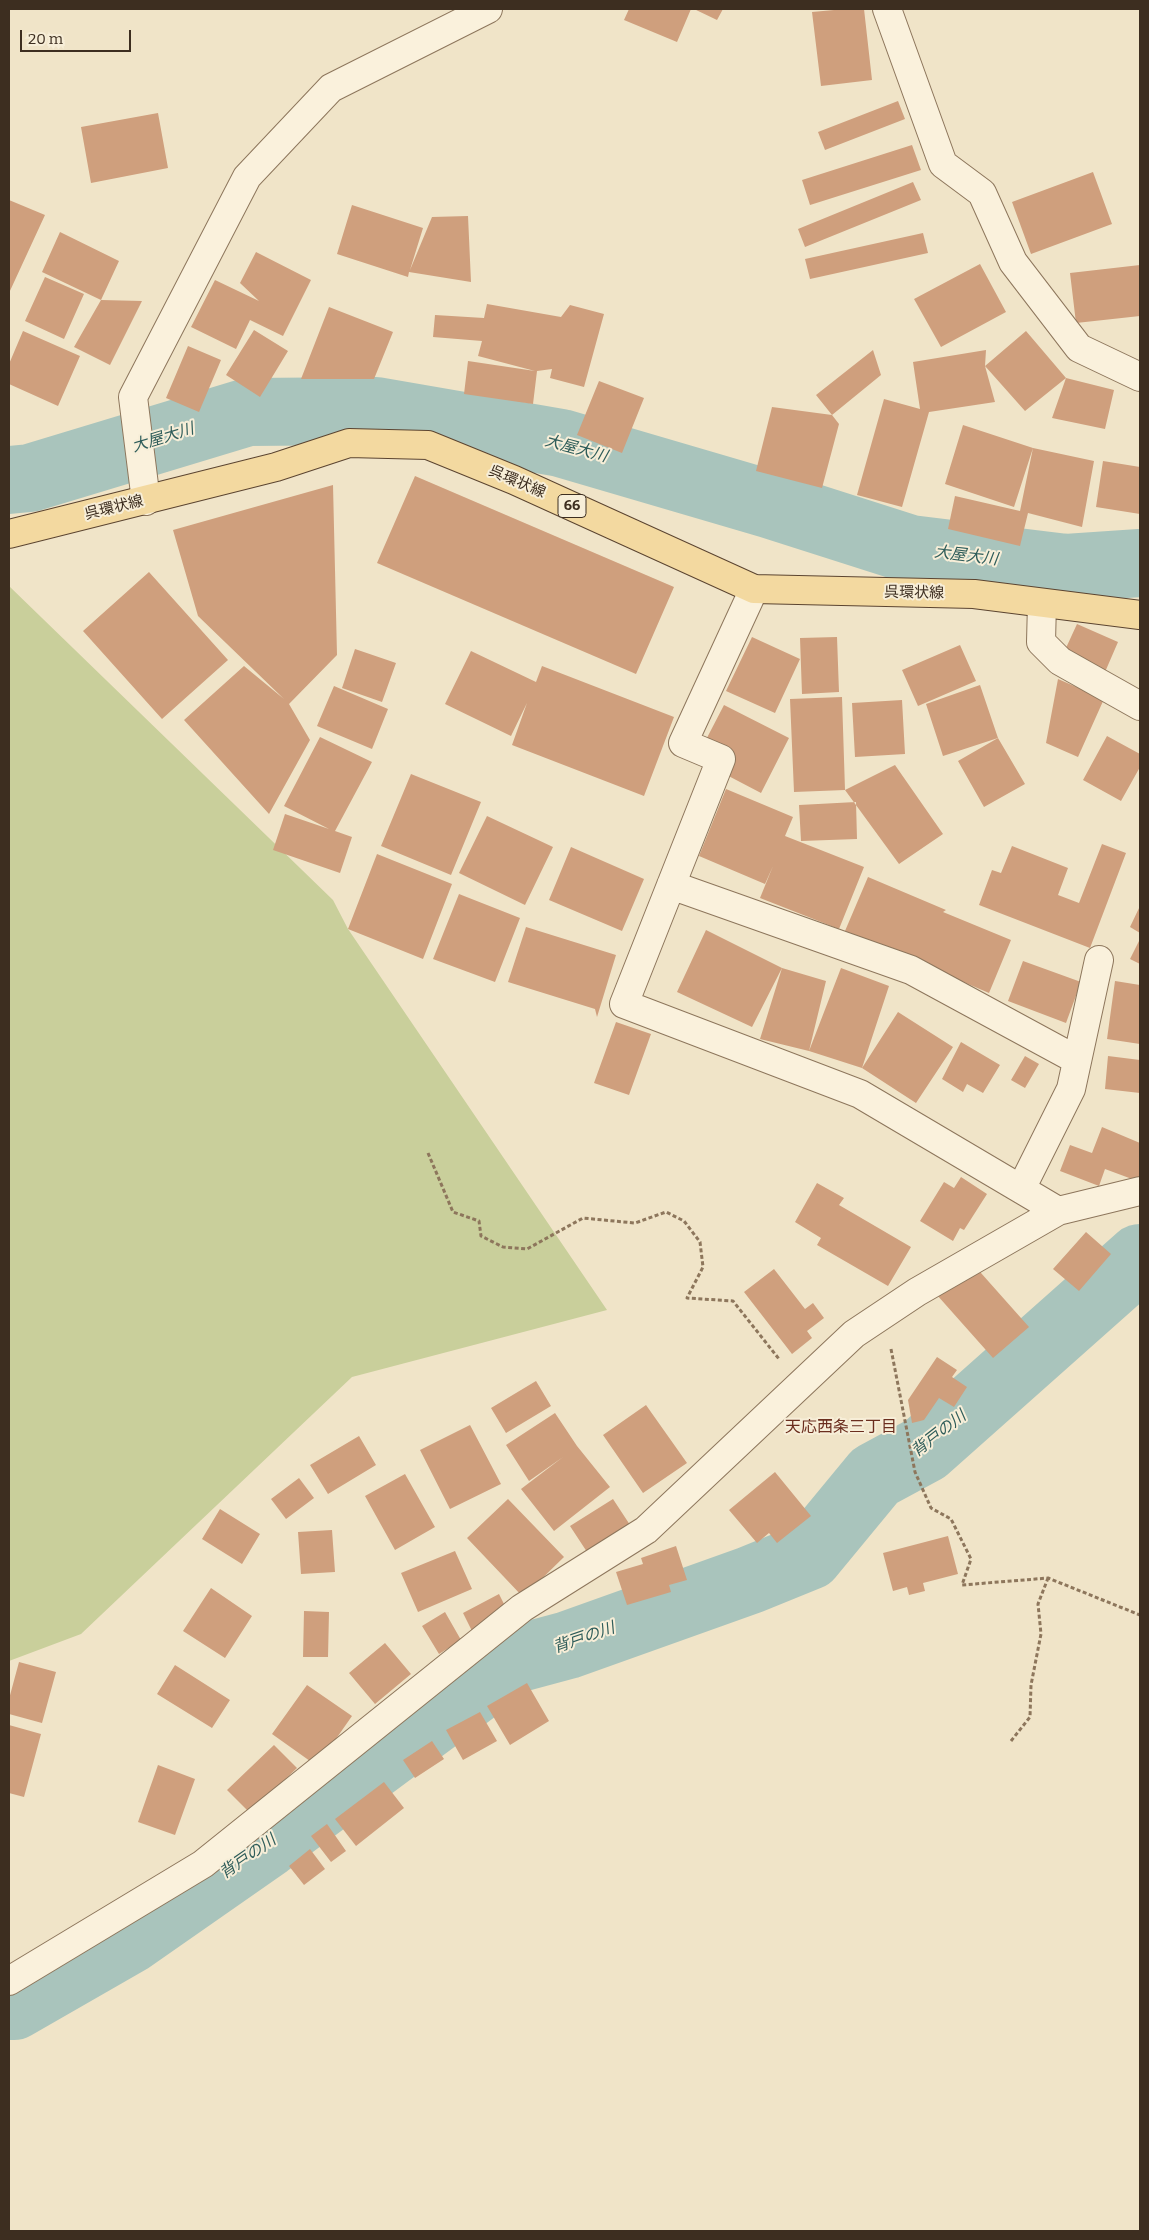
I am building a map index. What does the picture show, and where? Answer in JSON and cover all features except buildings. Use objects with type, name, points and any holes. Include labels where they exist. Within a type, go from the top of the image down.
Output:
[{"type":"main road","name":"呉環状線","points":[[9,534],[276,467],[349,443],[428,445],[514,480],[754,589],[974,594],[1140,615]]},
{"type":"street","points":[[146,501],[133,397],[247,177],[331,88],[488,9]]},
{"type":"street","points":[[887,9],[943,164],[982,193],[1013,262],[1079,348],[1140,377]]},
{"type":"street","points":[[754,589],[683,742],[721,759],[624,1004],[860,1094],[1058,1211]]},
{"type":"street","points":[[1042,603],[1041,642],[1060,660],[1140,706]]},
{"type":"street","points":[[671,885],[911,970],[1077,1060]]},
{"type":"street","points":[[1021,1189],[1071,1089],[1099,960]]},
{"type":"street","points":[[9,1981],[203,1864],[522,1608],[646,1530],[854,1334],[917,1292],[1058,1211],[1140,1191]]},
{"type":"path","points":[[428,1153],[453,1212],[479,1221],[481,1236],[503,1247],[527,1249],[583,1218],[635,1223],[666,1212],[684,1221],[700,1242],[704,1266],[687,1298],[733,1301],[799,1386]]},
{"type":"path","points":[[884,1314],[916,1472],[932,1508],[951,1519],[971,1559],[962,1585],[1048,1578],[1140,1616]]},
{"type":"path","points":[[1011,1741],[1030,1717],[1031,1684],[1041,1634],[1038,1604],[1048,1578]]},
{"type":"green space","points":[[9,586],[333,900],[348,929],[607,1310],[352,1377],[81,1634],[9,1661]]},
{"type":"waterway","name":"大屋大川","points":[[9,480],[30,478],[248,412],[376,411],[561,443],[769,504],[910,549],[1066,568],[1140,563]]},
{"type":"waterway","name":"背戸の川","points":[[9,2006],[14,2006],[129,1940],[268,1843],[516,1659],[568,1645],[750,1580],[809,1556],[875,1476],[925,1449],[1140,1258]]},
{"type":"district","name":"天応西条三丁目","points":[[841,1428]]}]
